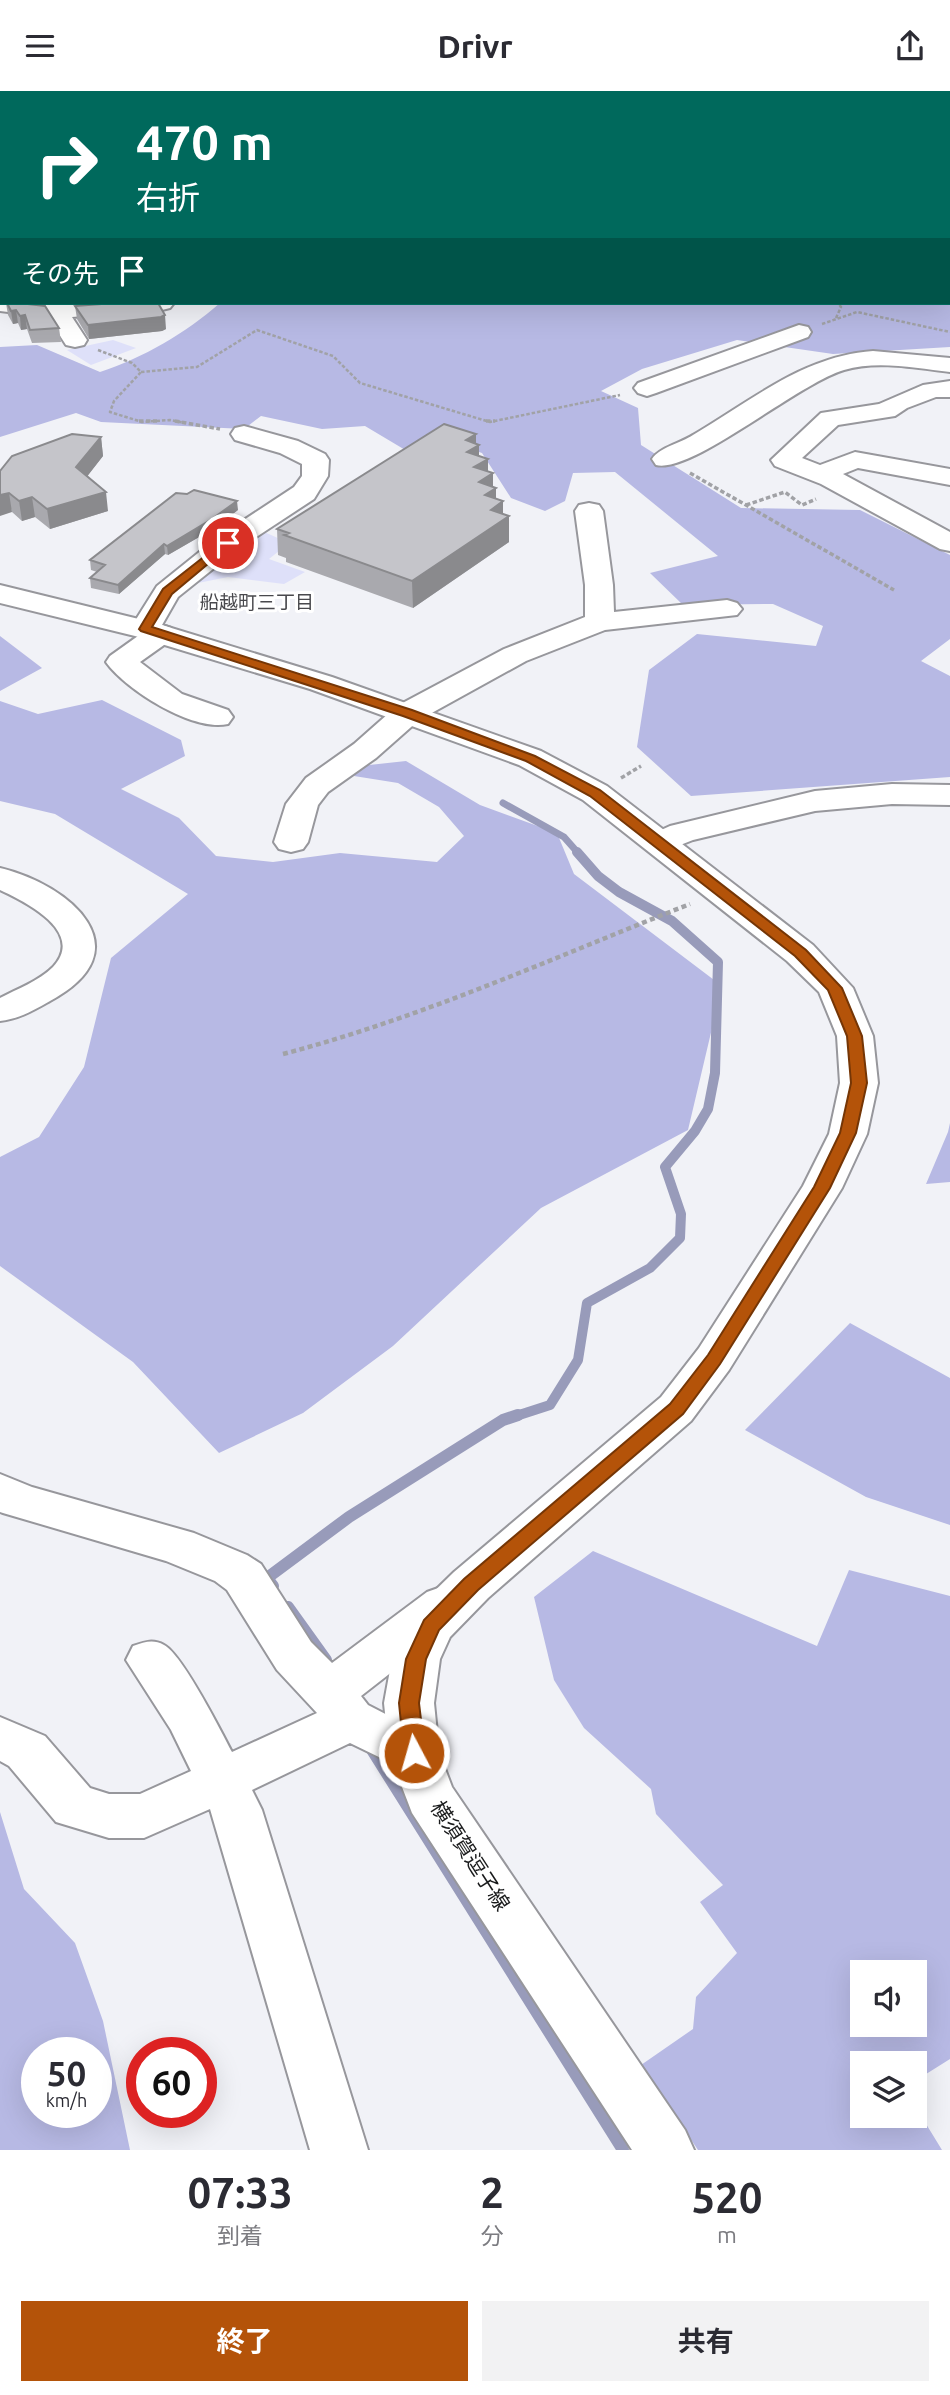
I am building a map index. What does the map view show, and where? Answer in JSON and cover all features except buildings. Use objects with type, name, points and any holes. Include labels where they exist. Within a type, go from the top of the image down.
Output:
[{"type":"main road","points":[[8,305],[56,311],[136,305]]},
{"type":"main road","points":[[56,311],[75,340]]},
{"type":"main road","points":[[647,389],[737,373],[799,332]]},
{"type":"main road","points":[[665,459],[693,449],[751,409],[829,367],[856,360],[916,361],[950,365]]},
{"type":"main road","points":[[718,432],[716,418],[752,394],[737,373]]},
{"type":"main road","points":[[950,389],[932,390],[898,403],[886,411],[830,418],[784,460],[821,474],[950,543]]},
{"type":"main road","points":[[217,717],[172,701],[121,662],[153,631],[167,592],[228,543],[304,493],[314,476],[316,460],[289,447],[244,434]]},
{"type":"main road","points":[[821,474],[855,460],[950,477]]},
{"type":"main road","points":[[589,511],[599,585],[600,622]]},
{"type":"main road","points":[[167,592],[151,591],[165,571],[200,540]]},
{"type":"main road","name":"横須賀逗子線","points":[[0,594],[153,631],[408,713],[530,758],[595,793],[800,953],[835,988],[855,1036],[859,1083],[848,1133],[822,1188],[714,1359],[676,1409],[471,1585],[431,1625],[416,1659],[409,1703],[414,1753],[430,1797],[665,2150]]},
{"type":"main road","points":[[290,842],[302,804],[317,785],[365,751],[408,713],[515,655],[600,622],[727,609]]},
{"type":"main road","points":[[660,843],[682,833],[815,801],[891,794],[950,795]]},
{"type":"main road","points":[[0,878],[26,888],[63,912],[79,932],[80,949],[71,969],[51,984],[7,1009],[0,1010]]},
{"type":"main road","points":[[0,1491],[19,1501],[178,1546],[230,1568],[244,1577],[294,1656],[340,1706],[414,1753]]},
{"type":"main road","points":[[0,1738],[27,1751],[74,1806],[109,1816],[144,1817],[221,1781],[340,1706],[471,1585]]},
{"type":"main road","points":[[150,1660],[188,1715],[236,1810],[339,2150]]},
{"type":"path","points":[[835,319],[840,305]]},
{"type":"path","points":[[799,332],[857,312],[950,332]]},
{"type":"path","points":[[244,434],[170,421],[142,422],[110,412],[114,401],[141,372],[197,367],[257,330],[333,356],[360,383],[490,422],[647,389]]},
{"type":"path","points":[[75,340],[132,363],[141,372]]},
{"type":"path","points":[[665,459],[894,590]]},
{"type":"path","points":[[746,505],[785,492],[802,505],[845,487]]},
{"type":"path","points":[[283,1055],[336,1042],[416,1016],[658,916]]},
{"type":"shaded area","points":[[217,305],[950,305],[950,347],[833,354],[737,340],[642,369],[601,391],[638,408],[641,445],[741,508],[860,510],[950,555],[950,639],[921,661],[950,676],[950,777],[691,796],[637,747],[649,670],[697,634],[816,646],[823,626],[773,604],[683,605],[650,573],[718,556],[615,472],[573,473],[565,501],[545,511],[511,498],[482,453],[446,441],[417,457],[365,426],[322,429],[261,416],[244,429],[101,422],[76,413],[0,437],[0,347],[37,345],[100,372],[132,360],[193,324]]},
{"type":"shaded area","points":[[113,340],[136,348],[91,365],[67,350]]},
{"type":"shaded area","points":[[262,531],[289,543],[269,559],[305,572],[284,584],[228,577],[188,585]]},
{"type":"shaded area","points":[[0,636],[42,668],[0,691]]},
{"type":"shaded area","points":[[102,700],[181,740],[185,756],[121,789],[179,818],[216,856],[273,862],[340,853],[437,862],[464,836],[439,807],[398,783],[354,776],[360,766],[406,761],[480,805],[557,833],[574,874],[722,986],[688,1130],[541,1208],[393,1346],[303,1413],[219,1453],[133,1362],[0,1266],[0,1157],[39,1137],[84,1067],[111,958],[188,894],[55,814],[0,801],[0,701],[38,714]]},
{"type":"shaded area","points":[[950,1123],[950,1182],[926,1184],[948,1132]]},
{"type":"shaded area","points":[[850,1323],[950,1378],[950,1525],[866,1497],[745,1430]]},
{"type":"shaded area","points":[[593,1551],[817,1646],[849,1570],[950,1596],[950,2059],[927,2073],[927,2051],[850,2051],[850,2128],[927,2128],[927,2126],[942,2150],[698,2150],[641,2065],[693,2029],[696,1997],[737,1953],[700,1902],[723,1885],[656,1814],[651,1789],[584,1728],[554,1680],[534,1597]]},
{"type":"shaded area","points":[[0,1812],[24,1889],[75,1943],[106,2037],[21,2037],[21,2128],[112,2128],[112,2064],[130,2150],[0,2150]]},
{"type":"waterway","points":[[503,803],[564,837],[579,854]]},
{"type":"waterway","points":[[513,1417],[550,1405],[578,1360],[587,1303],[650,1268],[680,1238],[681,1214],[665,1167],[695,1131],[708,1109],[715,1073],[718,962],[672,921],[619,892],[598,876],[577,852]]},
{"type":"waterway","points":[[273,1586],[267,1578],[349,1517],[503,1420],[518,1415]]},
{"type":"waterway","points":[[288,1607],[326,1660]]},
{"type":"waterway","points":[[369,1745],[623,2150]]},
{"type":"district","name":"船越町三丁目","points":[[257,602]]},
{"type":"route","points":[[228,543],[167,592],[145,629],[321,683],[408,713],[530,758],[595,793],[800,953],[835,988],[855,1036],[859,1083],[848,1133],[822,1188],[714,1359],[676,1409],[471,1585],[431,1625],[416,1659],[409,1703],[414,1753]]}]
